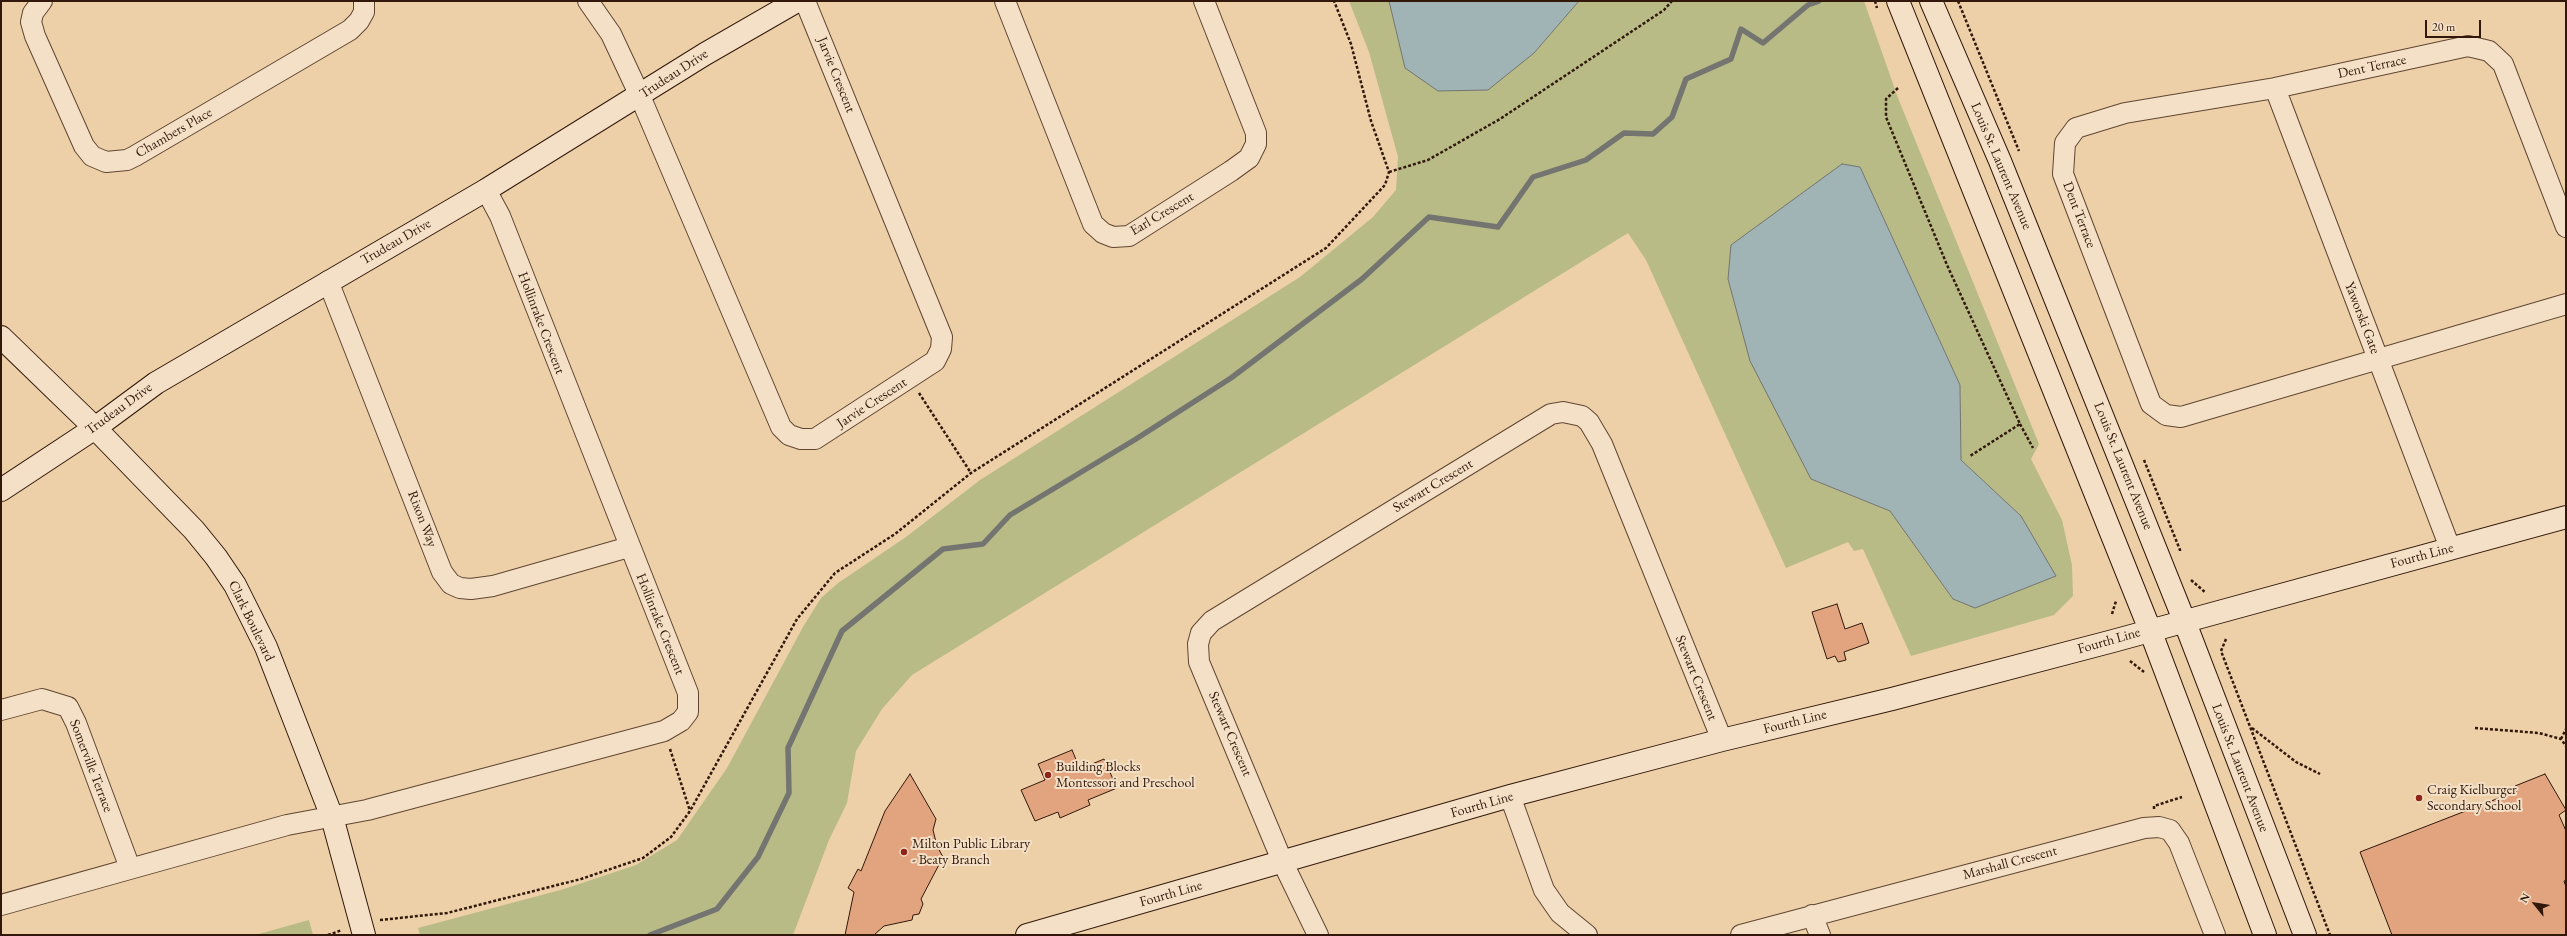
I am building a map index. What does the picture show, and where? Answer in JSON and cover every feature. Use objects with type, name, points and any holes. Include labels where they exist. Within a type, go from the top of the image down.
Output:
[{"type":"main road","name":"Trudeau Drive","points":[[1,490],[95,428],[156,383],[328,281],[486,190],[640,96],[705,54],[797,1]]},
{"type":"main road","points":[[1898,1],[2150,630],[2265,935]]},
{"type":"main road","name":"Louis St. Laurent Avenue","points":[[1931,1],[2000,161],[2184,620],[2305,935]]},
{"type":"main road","name":"Clark Boulevard","points":[[1,337],[95,428],[194,530],[216,557],[235,585],[266,647],[332,817],[362,929]]},
{"type":"main road","name":"Fourth Line","points":[[1027,935],[1283,863],[1510,796],[1722,740],[1892,699],[2566,517]]},
{"type":"street","name":"Chambers Place","points":[[42,1],[33,13],[31,22],[35,36],[84,146],[92,156],[106,162],[127,160],[135,156],[350,30],[359,21],[364,12],[364,1]]},
{"type":"street","name":"Jarvie Crescent","points":[[588,1],[611,34],[640,96],[781,426],[789,435],[801,439],[815,439],[935,361],[941,350],[942,337],[805,1]]},
{"type":"street","name":"Earl Crescent","points":[[1005,1],[1093,224],[1103,233],[1113,237],[1129,236],[1231,172],[1249,158],[1256,144],[1256,133],[1204,1]]},
{"type":"street","name":"Dent Terrace","points":[[2566,226],[2503,64],[2489,51],[2468,46],[2275,88],[2125,114],[2076,128],[2065,143],[2063,174],[2152,404],[2166,415],[2181,417],[2377,358],[2566,304]]},
{"type":"street","name":"Yaworski Gate","points":[[2275,88],[2450,548]]},
{"type":"street","name":"Hollinrake Crescent","points":[[332,817],[366,810],[664,732],[681,721],[688,712],[688,693],[629,547],[500,216],[486,190]]},
{"type":"street","name":"Rixon Way","points":[[328,281],[442,572],[451,584],[460,588],[471,589],[493,586],[629,547]]},
{"type":"street","name":"Stewart Crescent","points":[[1283,863],[1198,662],[1198,644],[1201,633],[1217,617],[1551,414],[1563,412],[1582,416],[1589,422],[1602,444],[1722,740]]},
{"type":"street","name":"Somerville Terrace","points":[[1,710],[42,699],[68,707],[76,724],[130,868]]},
{"type":"street","points":[[1510,796],[1544,890],[1560,912],[1587,935]]},
{"type":"street","points":[[1,905],[287,825],[332,817]]},
{"type":"street","name":"Marshall Crescent","points":[[1741,935],[2144,828],[2159,827],[2170,830],[2179,843],[2215,935]]},
{"type":"street","points":[[1283,863],[1318,935]]},
{"type":"street","points":[[1812,915],[1820,935]]},
{"type":"path","points":[[328,935],[362,929],[401,916],[447,913],[581,879],[643,858],[671,837],[690,811],[797,619],[835,574],[895,534],[971,473],[1326,248],[1385,185],[1389,172],[1372,121],[1351,44],[1334,1]]},
{"type":"path","points":[[1389,172],[1437,156],[1500,119],[1664,10],[1672,1]]},
{"type":"path","points":[[1898,88],[1886,99],[1886,117],[1947,265],[2020,424],[2033,448]]},
{"type":"path","points":[[909,378],[971,473]]},
{"type":"path","points":[[1970,456],[2020,424]]},
{"type":"path","points":[[2226,639],[2221,651],[2252,727],[2330,935]]},
{"type":"path","points":[[2252,727],[2296,762],[2320,774]]},
{"type":"path","points":[[2475,728],[2539,733],[2561,740],[2566,746]]},
{"type":"path","points":[[2561,740],[2566,729]]},
{"type":"path","points":[[664,732],[690,811]]},
{"type":"green space","points":[[1349,1],[1389,1],[1405,68],[1534,53],[1579,1],[1864,1],[1898,98],[2039,444],[2031,459],[2062,520],[2072,565],[2073,596],[2054,615],[1911,656],[1863,549],[1854,551],[1848,542],[1786,568],[1646,260],[1628,233],[912,675],[882,709],[856,751],[847,803],[829,840],[793,935],[420,935],[418,928],[564,889],[636,865],[677,840],[727,768],[803,627],[821,598],[838,583],[906,537],[980,480],[1300,277],[1373,217],[1396,190],[1398,157],[1369,52]],"holes":[[[1860,168],[1960,385],[1961,460],[2021,516],[1953,599],[1890,511],[1811,479]]]},
{"type":"green space","points":[[309,920],[313,935],[255,935]]},
{"type":"shaded area","points":[[1389,1],[1579,1],[1534,53],[1488,90],[1438,91],[1405,68]]},
{"type":"shaded area","points":[[1842,164],[1860,167],[1960,385],[1961,460],[2021,516],[2056,576],[1975,608],[1953,599],[1890,511],[1811,479],[1750,361],[1728,279],[1731,245]]},
{"type":"building","points":[[1837,604],[1845,629],[1862,623],[1869,643],[1844,652],[1846,660],[1838,662],[1835,656],[1827,659],[1812,612]]},
{"type":"building","points":[[1072,750],[1080,769],[1104,759],[1117,788],[1088,800],[1090,805],[1060,818],[1058,812],[1035,821],[1021,790],[1045,780],[1038,764]]},
{"type":"building","name":"Milton Public Library - Beaty Branch","points":[[910,774],[936,819],[933,830],[937,846],[943,857],[921,899],[923,904],[919,914],[913,915],[912,920],[884,926],[874,935],[845,935],[854,892],[848,888],[858,869],[861,871],[885,811]]},
{"type":"building","points":[[2545,774],[2566,810],[2559,815],[2566,831],[2566,880],[2564,881],[2566,887],[2566,935],[2392,935],[2360,852],[2517,791],[2515,786]]},
{"type":"waterway","points":[[650,935],[717,909],[758,857],[789,793],[788,748],[842,631],[943,549],[983,544],[1010,515],[1136,439],[1231,378],[1362,279],[1429,217],[1498,227],[1533,177],[1586,160],[1624,133],[1653,134],[1672,117],[1686,79],[1731,59],[1741,29],[1763,43],[1808,5],[1819,1]]},
{"type":"place","name":"Building Blocks Montessori and Preschool","points":[[1048,775]]},
{"type":"place","name":"Craig Kielburger Secondary School","points":[[2419,798]]},
{"type":"place","name":"Milton Public Library - Beaty Branch","points":[[904,852]]}]
